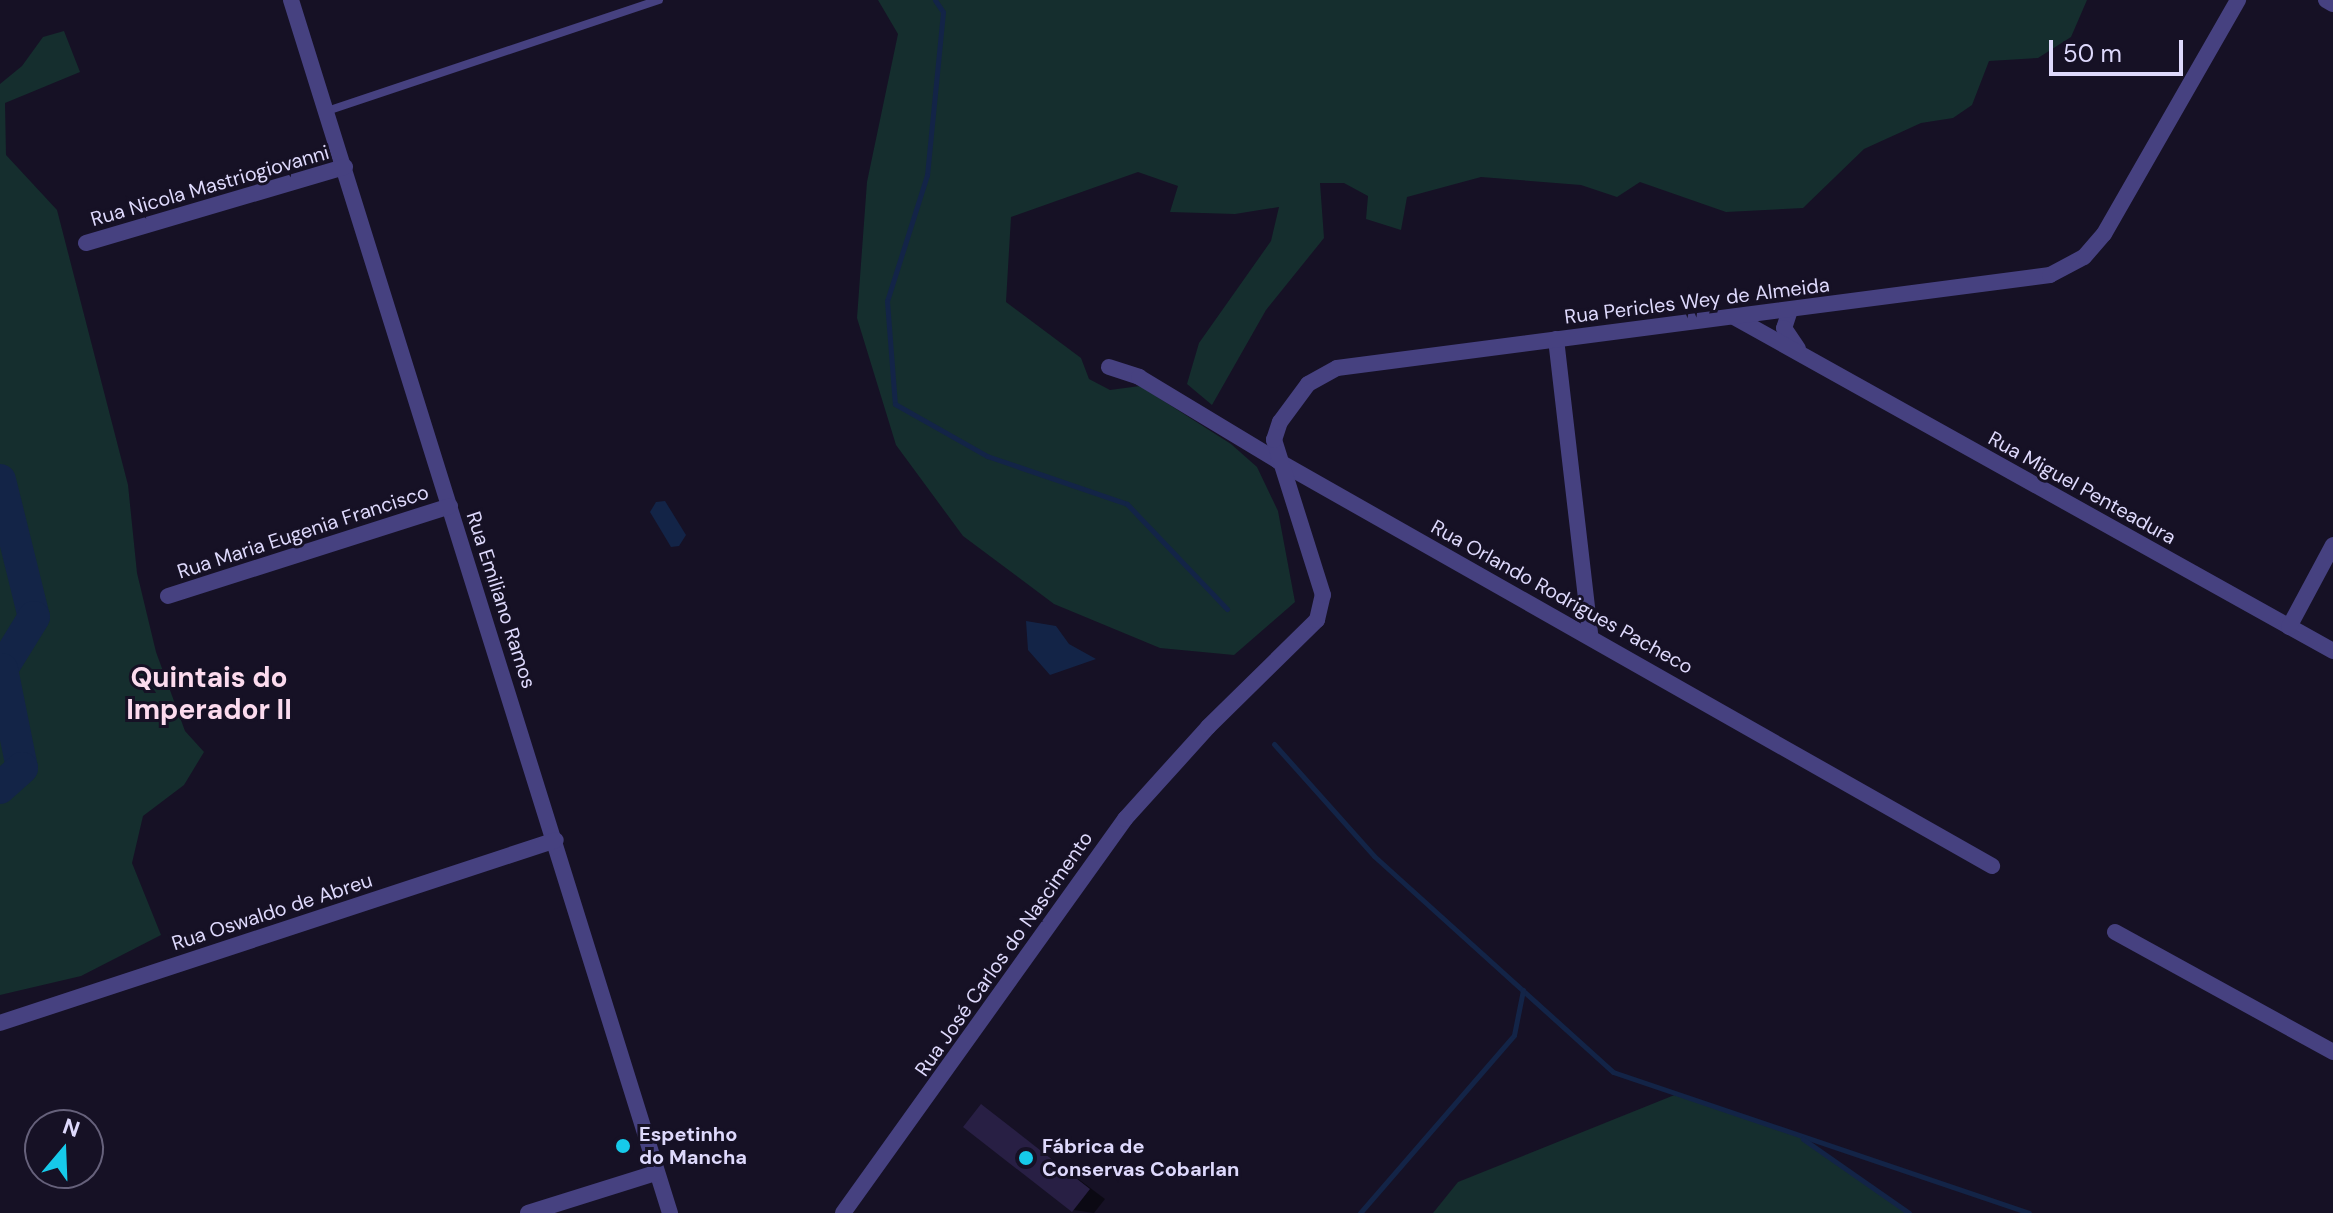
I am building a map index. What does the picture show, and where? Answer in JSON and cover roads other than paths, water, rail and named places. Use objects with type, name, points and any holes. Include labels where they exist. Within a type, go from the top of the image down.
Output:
[{"type":"street","name":"Rua Emiliano Ramos","points":[[291,0],[556,840],[670,1213]]},
{"type":"street","name":"Rua Pericles Wey de Almeida","points":[[1292,649],[1317,620],[1323,595],[1278,461],[1274,440],[1293,400],[1322,373],[1556,339],[2033,279],[2084,257],[2122,206],[2238,0]]},
{"type":"street","points":[[2326,0],[2333,4]]},
{"type":"street","name":"Rua Nicola Mastriogiovanni","points":[[86,243],[345,167]]},
{"type":"street","name":"Rua Miguel Penteadura","points":[[1790,310],[1783,324],[1786,336],[1811,361]]},
{"type":"street","name":"Rua Miguel Penteadura","points":[[1734,317],[2333,651]]},
{"type":"street","points":[[1556,339],[1590,634]]},
{"type":"street","name":"Rua Orlando Rodrigues Pacheco","points":[[1109,367],[1139,377],[1278,461],[1590,634],[1992,866]]},
{"type":"street","name":"Rua Maria Eugenia Francisco","points":[[168,596],[450,506]]},
{"type":"street","points":[[2289,627],[2333,545]]},
{"type":"street","name":"Rua José Carlos do Nascimento","points":[[843,1213],[1070,891],[1208,727],[1292,649]]},
{"type":"street","name":"Rua Oswaldo de Abreu","points":[[0,1023],[556,840]]},
{"type":"street","points":[[2115,932],[2333,1052]]},
{"type":"street","points":[[528,1213],[656,1173]]},
{"type":"lane","points":[[327,111],[659,0]]},
{"type":"water","points":[[665,501],[686,535],[679,546],[671,547],[650,512],[656,502]]},
{"type":"water","points":[[1026,621],[1056,626],[1069,644],[1096,659],[1050,675],[1028,650]]},
{"type":"waterway","points":[[935,0],[943,12],[927,175],[887,301],[895,404],[987,456],[1127,504],[1227,609]]},
{"type":"waterway","points":[[0,480],[34,617],[2,669],[22,768],[0,788]]},
{"type":"waterway","points":[[1274,744],[1374,856],[1613,1072],[2029,1213]]},
{"type":"waterway","points":[[1360,1213],[1514,1035],[1523,990]]},
{"type":"waterway","points":[[1803,1139],[1909,1213]]},
{"type":"place","name":"Espetinho do Mancha","points":[[623,1146]]},
{"type":"place","name":"Fábrica de Conservas Cobarlan","points":[[1026,1158]]},
{"type":"district","name":"Quintais do Imperador II","points":[[209,694]]}]
